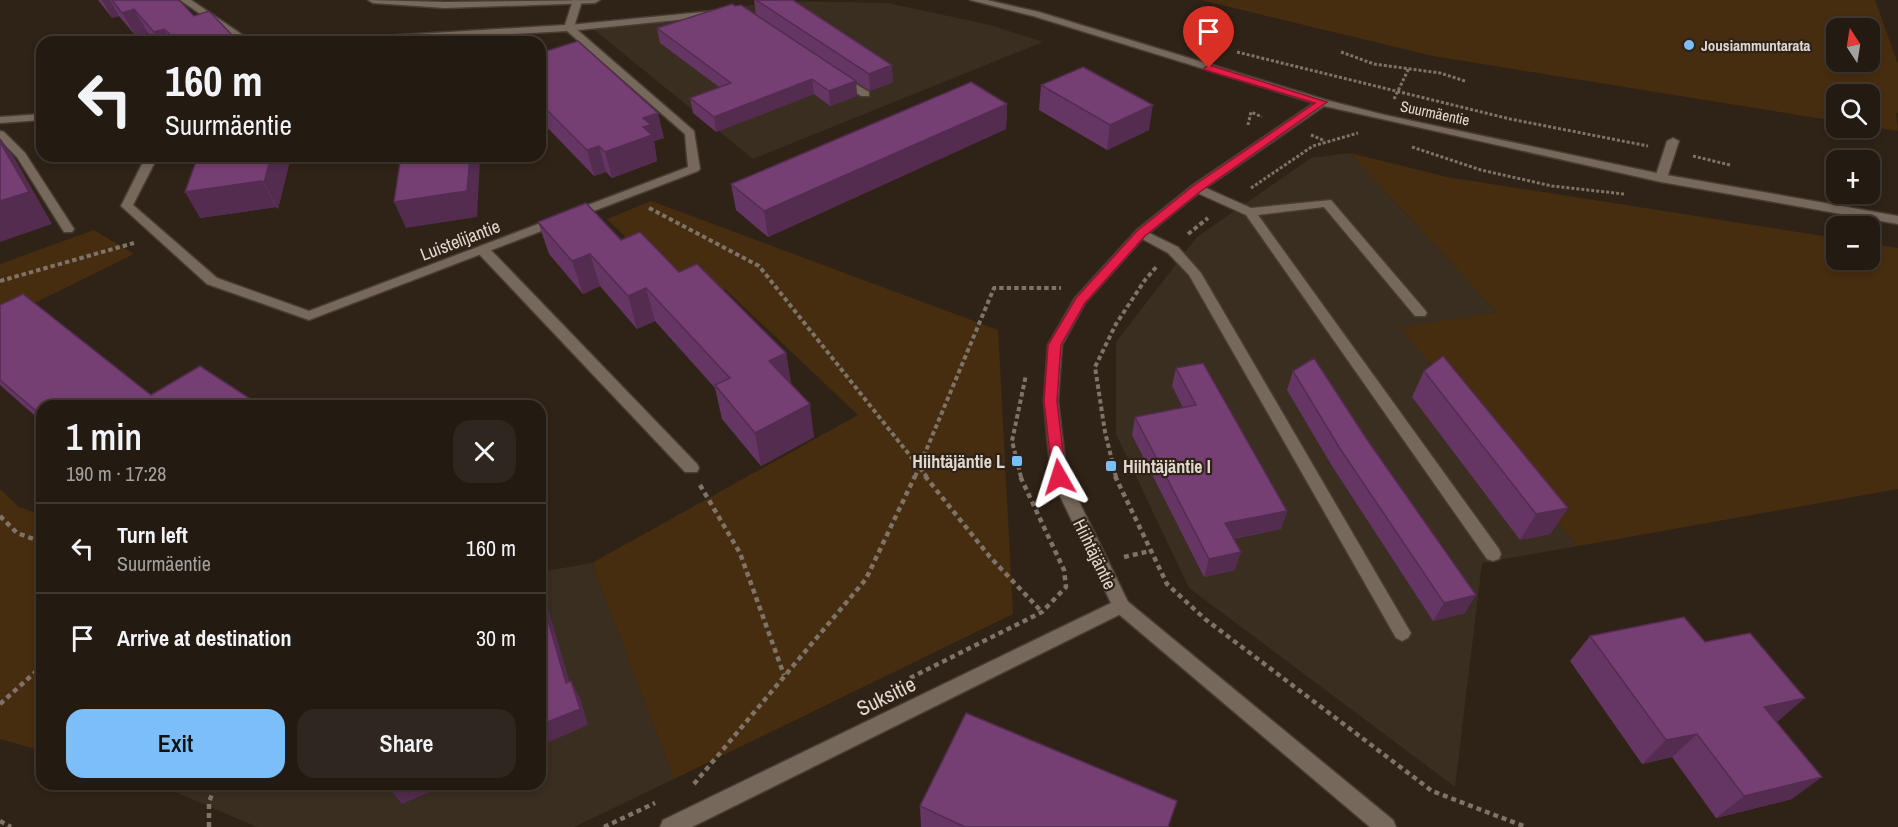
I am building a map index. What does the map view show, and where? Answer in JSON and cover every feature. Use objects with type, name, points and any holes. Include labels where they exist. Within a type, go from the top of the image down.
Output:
[{"type":"street","points":[[185,0],[239,36]]},
{"type":"street","points":[[373,0],[445,5],[595,0]]},
{"type":"street","name":"Suurmäentie","points":[[978,0],[1036,14],[1322,102],[1385,118],[1661,178],[1898,220]]},
{"type":"street","points":[[569,28],[577,1]]},
{"type":"street","points":[[435,36],[569,28],[720,14]]},
{"type":"street","name":"Luistelijantie","points":[[149,162],[127,206],[212,281],[309,316],[694,170],[690,133],[569,28]]},
{"type":"street","points":[[827,69],[865,94]]},
{"type":"street","name":"Hiihtäjäntie","points":[[1322,102],[1197,188],[1141,233],[1080,301],[1055,345],[1051,401],[1059,477],[1120,606],[1386,827]]},
{"type":"street","points":[[0,120],[36,117]]},
{"type":"street","points":[[0,134],[21,155],[68,229]]},
{"type":"street","points":[[1661,178],[1671,146]]},
{"type":"street","points":[[1197,188],[1250,212],[1327,203],[1420,314]]},
{"type":"street","points":[[1250,212],[1493,554]]},
{"type":"street","points":[[1141,233],[1173,250],[1194,273],[1402,633]]},
{"type":"street","points":[[483,250],[691,468]]},
{"type":"street","name":"Suksitie","points":[[670,827],[1120,606]]},
{"type":"path","points":[[1233,51],[1510,118],[1671,146],[1735,167]]},
{"type":"path","points":[[1341,52],[1374,64],[1440,73],[1465,81]]},
{"type":"path","points":[[1409,68],[1385,118],[1359,133],[1313,146],[1193,228],[1145,280],[1116,324],[1095,367],[1105,432],[1117,482],[1167,584],[1205,619],[1432,791],[1526,827]]},
{"type":"path","points":[[626,196],[759,266],[990,557],[1042,612]]},
{"type":"path","points":[[0,281],[160,235]]},
{"type":"path","points":[[693,784],[866,579],[919,468],[994,288],[1066,288]]},
{"type":"path","points":[[691,468],[740,553],[784,676]]},
{"type":"path","points":[[0,516],[17,533],[36,540]]},
{"type":"path","points":[[905,680],[1042,612],[1066,587],[1064,570]]},
{"type":"path","points":[[0,704],[36,671]]},
{"type":"path","points":[[683,789],[714,774]]},
{"type":"path","points":[[208,827],[209,802],[214,790]]},
{"type":"path","points":[[604,827],[664,798]]},
{"type":"path","points":[[0,821],[11,827]]},
{"type":"shaded area","name":"Jousiammuntarata","points":[[1201,0],[1875,0],[1898,64],[1898,113],[1896,113],[1898,131],[1880,129],[1880,84],[1826,84],[1826,119],[1433,56]]},
{"type":"shaded area","points":[[789,1],[888,3],[990,25],[1043,42],[753,159],[587,24]]},
{"type":"shaded area","points":[[1350,153],[1497,312],[1402,329],[1578,546],[1482,563],[1455,787],[1189,588],[1116,434],[1116,342],[1197,237],[1311,158]]},
{"type":"shaded area","points":[[1350,153],[1447,177],[1826,236],[1826,270],[1880,270],[1880,245],[1898,248],[1898,489],[1578,546],[1401,328],[1497,312]]},
{"type":"shaded area","points":[[651,201],[998,330],[1013,614],[674,779],[592,563],[858,415],[725,289],[692,303],[607,219]]},
{"type":"shaded area","points":[[94,230],[134,254],[0,320],[0,264]]},
{"type":"shaded area","points":[[0,489],[19,507],[36,513],[36,749],[0,739]]},
{"type":"shaded area","points":[[592,563],[674,779],[574,827],[257,827],[171,790],[546,790],[546,571]]},
{"type":"building","points":[[112,0],[179,0],[194,16],[209,11],[233,36],[172,36],[164,29],[154,32],[134,9],[122,13]]},
{"type":"building","points":[[756,0],[793,0],[892,65],[869,74]]},
{"type":"building","points":[[732,4],[741,5],[856,81],[829,91],[812,79],[714,117],[690,98],[731,83],[657,28]]},
{"type":"building","points":[[578,41],[658,113],[643,118],[651,125],[643,127],[652,135],[605,152],[599,146],[587,150],[546,109],[546,51]]},
{"type":"building","points":[[1083,67],[1153,105],[1110,125],[1041,85]]},
{"type":"building","points":[[971,82],[1007,104],[764,211],[731,184]]},
{"type":"building","points":[[0,142],[29,192],[0,201]]},
{"type":"building","points":[[196,162],[269,162],[264,183],[262,181],[185,192]]},
{"type":"building","points":[[400,162],[469,162],[467,191],[394,202]]},
{"type":"building","points":[[586,203],[621,240],[640,232],[679,272],[697,264],[786,353],[769,361],[810,404],[755,433],[715,385],[730,378],[646,288],[628,296],[590,254],[572,261],[538,222]]},
{"type":"building","points":[[23,294],[151,395],[200,366],[252,400],[36,400],[36,411],[0,380],[0,305]]},
{"type":"building","points":[[1443,356],[1568,508],[1536,514],[1424,371]]},
{"type":"building","points":[[1314,358],[1368,441],[1476,595],[1444,603],[1339,447],[1293,371]]},
{"type":"building","points":[[1203,363],[1287,511],[1225,523],[1241,552],[1209,559],[1135,417],[1196,405],[1176,368]]},
{"type":"building","points":[[546,614],[566,683],[571,681],[580,709],[546,723]]},
{"type":"building","points":[[1684,617],[1705,642],[1750,633],[1805,698],[1764,707],[1822,777],[1744,796],[1697,734],[1666,740],[1590,636]]},
{"type":"building","points":[[966,713],[1177,801],[1168,827],[965,827],[920,806]]},
{"type":"place","name":"Jousiammuntarata","points":[[1689,45]]},
{"type":"place","name":"Hiihtäjäntie L","points":[[1017,461]]},
{"type":"place","name":"Hiihtäjäntie I","points":[[1111,466]]},
{"type":"route","points":[[1059,477],[1051,401],[1055,345],[1080,301],[1141,233],[1197,188],[1322,102],[1209,68]]}]
